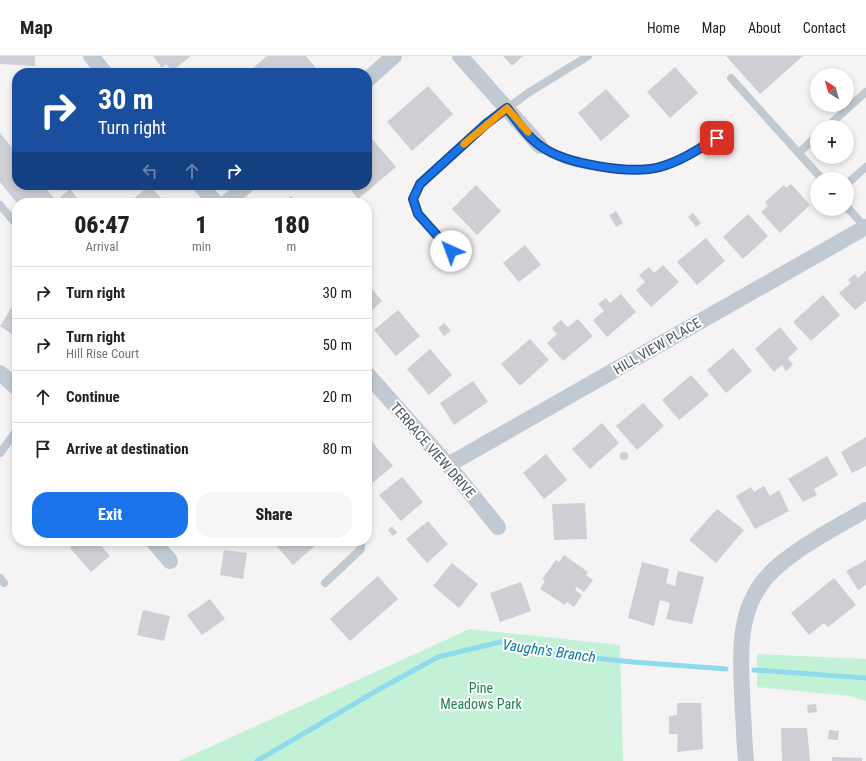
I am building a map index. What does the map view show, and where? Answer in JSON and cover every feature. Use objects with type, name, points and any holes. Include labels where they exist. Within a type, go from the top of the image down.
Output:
[{"type":"street","points":[[91,56],[101,68]]},
{"type":"street","points":[[372,76],[394,56]]},
{"type":"street","points":[[460,56],[540,146]]},
{"type":"street","points":[[204,190],[212,198]]},
{"type":"street","points":[[232,198],[241,190]]},
{"type":"street","name":"HILL VIEW PLACE","points":[[448,465],[866,227]]},
{"type":"street","points":[[0,373],[12,384]]},
{"type":"street","name":"TERRACE VIEW DRIVE","points":[[372,380],[448,465],[498,527]]},
{"type":"street","points":[[746,761],[740,647],[745,617],[754,596],[764,580],[778,565],[805,546],[866,510]]},
{"type":"street","points":[[157,546],[170,561]]},
{"type":"lane","points":[[451,251],[418,214],[413,199],[420,184],[486,124],[507,108],[588,56]]},
{"type":"lane","points":[[732,78],[816,172]]},
{"type":"lane","points":[[835,120],[866,92]]},
{"type":"lane","points":[[540,146],[554,155],[575,163],[634,169],[659,167],[682,158],[717,138]]},
{"type":"lane","points":[[799,153],[810,143]]},
{"type":"lane","points":[[854,178],[866,167]]},
{"type":"lane","points":[[0,205],[12,219]]},
{"type":"lane","points":[[854,214],[866,227]]},
{"type":"lane","points":[[0,453],[12,437]]},
{"type":"lane","points":[[325,583],[361,548],[361,546]]},
{"type":"green space","name":"Pine Meadows Park","points":[[470,629],[620,645],[623,761],[179,761]]},
{"type":"green space","points":[[757,654],[866,659],[866,701],[849,696],[757,687]]},
{"type":"building","points":[[0,56],[35,56],[35,66],[0,64]]},
{"type":"building","points":[[153,56],[191,56],[176,68],[169,68],[166,64],[162,68]]},
{"type":"building","points":[[267,56],[306,56],[316,68],[253,68]]},
{"type":"building","points":[[503,56],[523,56],[512,66]]},
{"type":"building","points":[[726,56],[803,56],[760,94]]},
{"type":"building","points":[[675,67],[698,93],[670,118],[647,92]]},
{"type":"building","points":[[428,86],[453,114],[412,151],[387,122]]},
{"type":"building","points":[[606,89],[630,116],[601,141],[578,113]]},
{"type":"building","points":[[0,133],[12,148],[12,190],[47,190],[54,198],[13,198],[0,182]]},
{"type":"building","points":[[372,139],[396,167],[372,187]]},
{"type":"building","points":[[791,184],[810,205],[780,233],[761,212],[768,206],[765,202],[784,185],[786,188]]},
{"type":"building","points":[[476,185],[501,211],[477,235],[452,209]]},
{"type":"building","points":[[71,190],[77,198],[61,198],[60,197]]},
{"type":"building","points":[[143,190],[154,190],[161,198],[135,198]]},
{"type":"building","points":[[351,190],[369,190],[359,198],[357,198]]},
{"type":"building","points":[[616,211],[623,223],[616,227],[609,215]]},
{"type":"building","points":[[693,213],[701,223],[696,227],[688,217]]},
{"type":"building","points":[[748,214],[768,236],[743,259],[723,237]]},
{"type":"building","points":[[706,238],[725,261],[697,285],[677,262]]},
{"type":"building","points":[[525,245],[541,265],[519,282],[503,263]]},
{"type":"building","points":[[663,265],[679,282],[651,307],[636,290],[645,282],[639,275],[649,267],[654,273]]},
{"type":"building","points":[[866,271],[866,301],[855,310],[839,293],[851,283],[848,280],[855,274],[858,278]]},
{"type":"building","points":[[372,289],[382,301],[372,310]]},
{"type":"building","points":[[621,294],[636,312],[607,337],[593,320],[604,311],[598,304],[606,298],[610,303]]},
{"type":"building","points":[[823,295],[840,315],[811,341],[793,322]]},
{"type":"building","points":[[12,307],[12,334],[0,326]]},
{"type":"building","points":[[398,310],[420,336],[396,356],[374,330]]},
{"type":"building","points":[[578,319],[593,336],[563,361],[547,343],[557,334],[552,328],[561,320],[568,327]]},
{"type":"building","points":[[444,323],[451,331],[444,336],[438,328]]},
{"type":"building","points":[[780,327],[798,349],[788,358],[793,365],[786,371],[782,365],[774,372],[755,349]]},
{"type":"building","points":[[530,339],[549,360],[520,386],[501,364]]},
{"type":"building","points":[[733,348],[752,371],[726,393],[707,370]]},
{"type":"building","points":[[430,349],[452,375],[429,395],[407,369]]},
{"type":"building","points":[[691,375],[709,395],[679,420],[662,400]]},
{"type":"building","points":[[473,381],[488,402],[454,425],[440,403]]},
{"type":"building","points":[[643,403],[664,426],[637,450],[616,426]]},
{"type":"building","points":[[602,423],[619,443],[590,469],[572,449]]},
{"type":"building","points":[[866,437],[866,466],[852,473],[841,452]]},
{"type":"building","points":[[372,442],[393,466],[372,483]]},
{"type":"building","points":[[622,452],[626,452],[628,456],[626,460],[622,460],[620,458],[620,454]]},
{"type":"building","points":[[546,454],[567,480],[544,499],[523,473]]},
{"type":"building","points":[[827,456],[838,475],[814,489],[817,495],[803,502],[788,479]]},
{"type":"building","points":[[402,477],[423,502],[401,521],[379,495]]},
{"type":"building","points":[[764,486],[770,496],[779,490],[789,511],[755,529],[736,496],[751,487],[754,492]]},
{"type":"building","points":[[585,503],[587,539],[554,540],[552,504]]},
{"type":"building","points":[[717,509],[744,530],[716,563],[689,540]]},
{"type":"building","points":[[428,521],[448,544],[427,563],[406,539]]},
{"type":"building","points":[[392,526],[397,533],[393,536],[388,530]]},
{"type":"building","points":[[72,546],[101,546],[110,556],[91,572],[70,548]]},
{"type":"building","points":[[276,546],[315,546],[293,565]]},
{"type":"building","points":[[224,550],[247,553],[243,579],[220,575]]},
{"type":"building","points":[[564,555],[588,572],[586,575],[593,580],[584,592],[577,587],[575,590],[582,595],[574,607],[567,602],[565,605],[540,589],[545,581],[542,579],[556,560],[559,562]]},
{"type":"building","points":[[866,560],[866,585],[858,590],[846,571]]},
{"type":"building","points":[[642,562],[669,569],[666,583],[675,586],[678,571],[704,577],[692,624],[666,619],[670,603],[660,600],[654,626],[628,618]]},
{"type":"building","points":[[452,563],[478,584],[459,608],[433,586]]},
{"type":"building","points":[[378,576],[398,599],[350,641],[330,619]]},
{"type":"building","points":[[834,578],[856,605],[828,627],[824,623],[809,635],[791,613]]},
{"type":"building","points":[[521,582],[531,611],[500,622],[490,593]]},
{"type":"building","points":[[210,599],[225,619],[202,635],[187,615]]},
{"type":"building","points":[[143,610],[170,616],[164,641],[137,635]]},
{"type":"building","points":[[677,703],[701,703],[703,749],[677,752],[678,734],[669,734],[669,716],[677,715]]},
{"type":"building","points":[[816,704],[817,712],[808,713],[807,705]]},
{"type":"building","points":[[781,728],[807,728],[810,761],[782,761]]},
{"type":"building","points":[[829,730],[839,731],[838,740],[828,739]]},
{"type":"building","points":[[832,757],[862,758],[862,761],[832,761]]},
{"type":"waterway","name":"Vaughn's Branch","points":[[257,761],[376,691],[438,657],[500,642],[565,655],[726,669]]},
{"type":"waterway","name":"Vaughn's Branch","points":[[754,670],[866,678]]},
{"type":"slow traffic","points":[[464,144],[486,124],[507,108],[528,132]]},
{"type":"route","points":[[451,251],[418,214],[413,199],[420,184],[486,124],[507,108],[540,146],[554,155],[575,163],[634,169],[659,167],[682,158],[717,138]]}]
